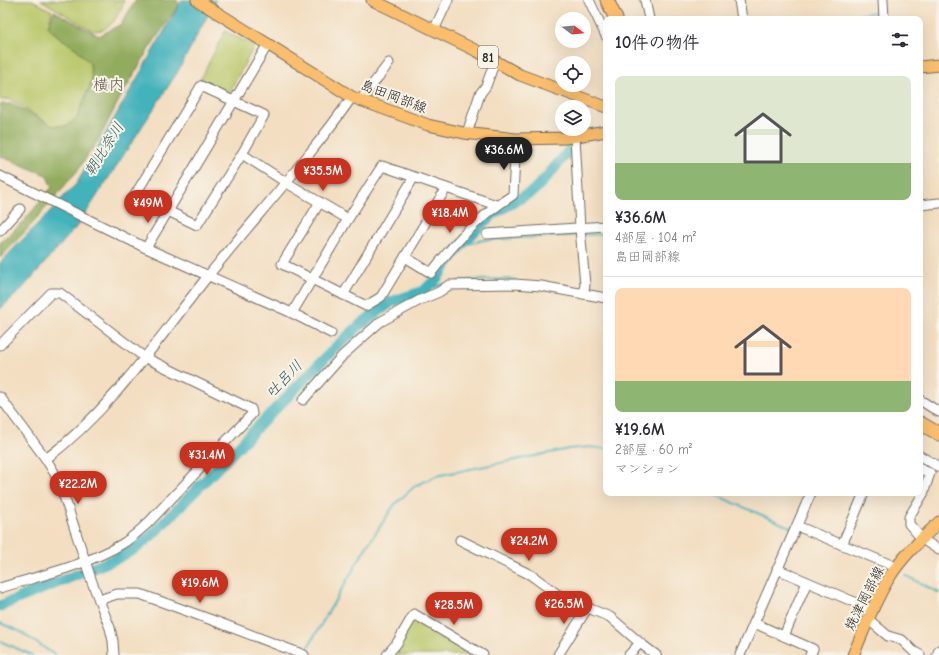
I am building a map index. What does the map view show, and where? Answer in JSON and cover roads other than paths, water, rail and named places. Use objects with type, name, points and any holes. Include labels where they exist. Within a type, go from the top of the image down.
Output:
[{"type":"highway","points":[[598,0],[605,16]]},
{"type":"highway","points":[[607,0],[615,16]]},
{"type":"highway","points":[[923,425],[939,434]]},
{"type":"highway","points":[[923,434],[939,443]]},
{"type":"main road","name":"島田岡部線","points":[[197,0],[356,99],[428,125],[467,133],[516,140],[570,137],[603,132]]},
{"type":"main road","name":"81","points":[[372,0],[533,81],[603,106]]},
{"type":"main road","points":[[923,67],[939,65]]},
{"type":"main road","name":"焼津岡部線","points":[[853,655],[884,588],[896,568],[939,522]]},
{"type":"street","points":[[434,30],[448,0]]},
{"type":"street","points":[[589,0],[603,30]]},
{"type":"street","points":[[614,0],[621,16]]},
{"type":"street","points":[[645,0],[648,16]]},
{"type":"street","points":[[739,0],[742,16]]},
{"type":"street","points":[[883,0],[884,16]]},
{"type":"street","points":[[146,248],[268,44]]},
{"type":"street","points":[[467,133],[480,94],[486,86],[495,61]]},
{"type":"street","points":[[46,459],[76,435],[94,418],[146,357],[209,275],[356,99],[389,63]]},
{"type":"street","points":[[202,86],[264,115],[242,154],[197,225],[135,195],[202,86]]},
{"type":"street","points":[[570,137],[585,285],[582,294]]},
{"type":"street","points":[[405,257],[431,273],[471,226],[496,206],[513,195],[516,140]]},
{"type":"street","points":[[242,154],[286,183],[348,219]]},
{"type":"street","points":[[292,314],[348,219],[382,166],[496,206]]},
{"type":"street","points":[[0,176],[146,248],[209,275],[331,333]]},
{"type":"street","points":[[343,294],[414,177]]},
{"type":"street","points":[[320,202],[282,264],[366,306],[381,297],[446,188]]},
{"type":"street","points":[[923,204],[939,203]]},
{"type":"street","points":[[0,230],[20,209]]},
{"type":"street","points":[[487,234],[603,226]]},
{"type":"street","points":[[303,400],[343,355],[380,322],[420,300],[439,292],[449,285],[534,285],[603,298]]},
{"type":"street","points":[[0,345],[51,293],[60,293],[146,357],[251,409],[252,414],[135,534],[122,544],[86,561],[0,588]]},
{"type":"street","points":[[0,397],[46,459],[55,474],[63,493],[92,582],[110,628],[114,655]]},
{"type":"street","points":[[923,402],[939,412]]},
{"type":"street","points":[[923,458],[939,467]]},
{"type":"street","points":[[923,470],[930,474],[923,494]]},
{"type":"street","points":[[743,654],[754,623],[810,496]]},
{"type":"street","points":[[842,545],[863,496]]},
{"type":"street","points":[[922,496],[909,517],[909,524],[922,539],[939,550]]},
{"type":"street","points":[[797,526],[896,568]]},
{"type":"street","points":[[460,540],[531,575],[561,597],[610,617],[656,655]]},
{"type":"street","points":[[777,569],[807,582],[871,615],[888,636],[902,640],[913,651],[920,655]]},
{"type":"street","points":[[784,636],[807,582]]},
{"type":"street","points":[[99,600],[117,594],[140,594],[301,654]]},
{"type":"street","points":[[558,655],[588,607]]},
{"type":"street","points":[[387,655],[414,614],[483,655]]},
{"type":"street","points":[[754,623],[813,649],[810,655]]},
{"type":"street","points":[[629,655],[640,643]]},
{"type":"street","points":[[937,655],[939,650]]},
{"type":"water","name":"朝比奈川","points":[[182,0],[216,0],[177,73],[78,225],[21,290],[0,309],[0,263],[77,183]]},
{"type":"waterway","points":[[853,16],[875,12]]},
{"type":"waterway","name":"吐呂川","points":[[0,606],[118,558],[136,548],[151,536],[335,348],[360,325],[391,302],[424,291],[436,279],[458,249],[480,225],[493,214],[533,191],[571,148]]},
{"type":"waterway","points":[[583,235],[603,234]]},
{"type":"waterway","points":[[458,249],[468,244],[483,240],[579,235]]},
{"type":"waterway","points":[[458,281],[516,280]]},
{"type":"waterway","points":[[424,291],[444,284]]},
{"type":"waterway","points":[[597,292],[603,293]]},
{"type":"waterway","points":[[305,652],[367,546],[395,504],[415,486],[436,476],[569,449],[590,447],[603,449]]},
{"type":"waterway","points":[[718,496],[792,528]]},
{"type":"waterway","points":[[905,575],[939,593]]},
{"type":"waterway","points":[[0,623],[19,631],[55,655]]},
{"type":"waterway","points":[[0,641],[32,655]]},
{"type":"district","name":"横内","points":[[109,84]]}]
